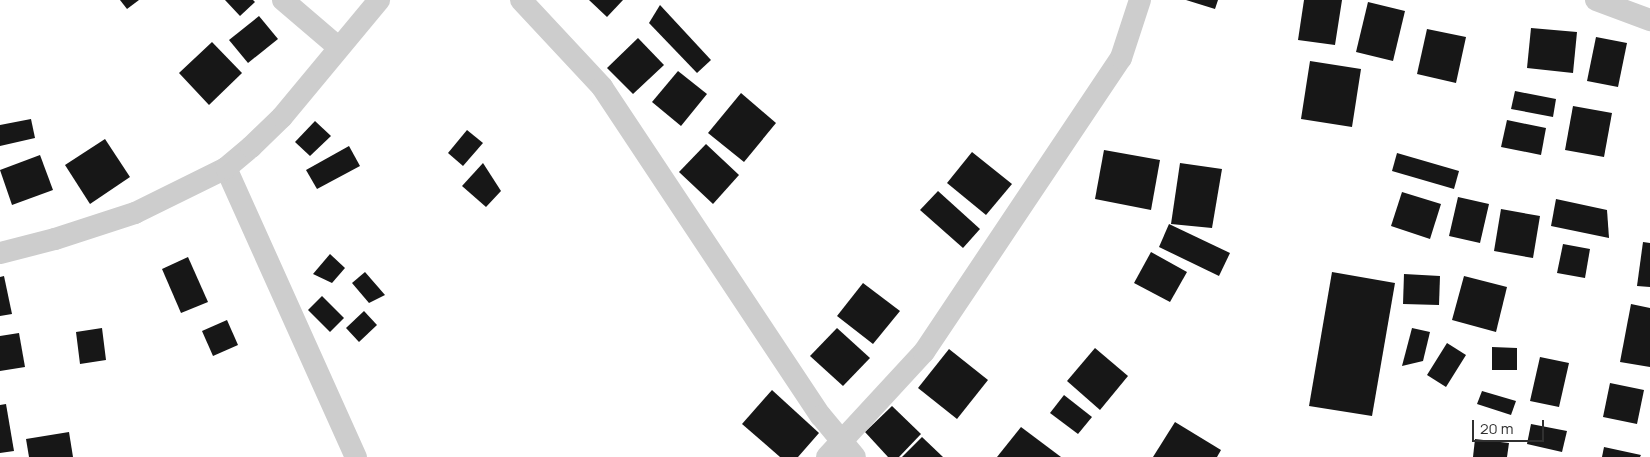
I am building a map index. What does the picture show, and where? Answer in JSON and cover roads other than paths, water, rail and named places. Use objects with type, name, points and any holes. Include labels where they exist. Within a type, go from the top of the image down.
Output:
[{"type":"street","points":[[283,0],[338,47]]},
{"type":"street","points":[[0,253],[55,239],[135,213],[226,168],[282,117],[338,47],[379,0]]},
{"type":"street","points":[[521,0],[602,87],[821,416],[842,452],[924,352],[1121,58],[1140,0]]},
{"type":"street","points":[[1596,0],[1650,20]]},
{"type":"street","points":[[226,168],[356,457]]}]
